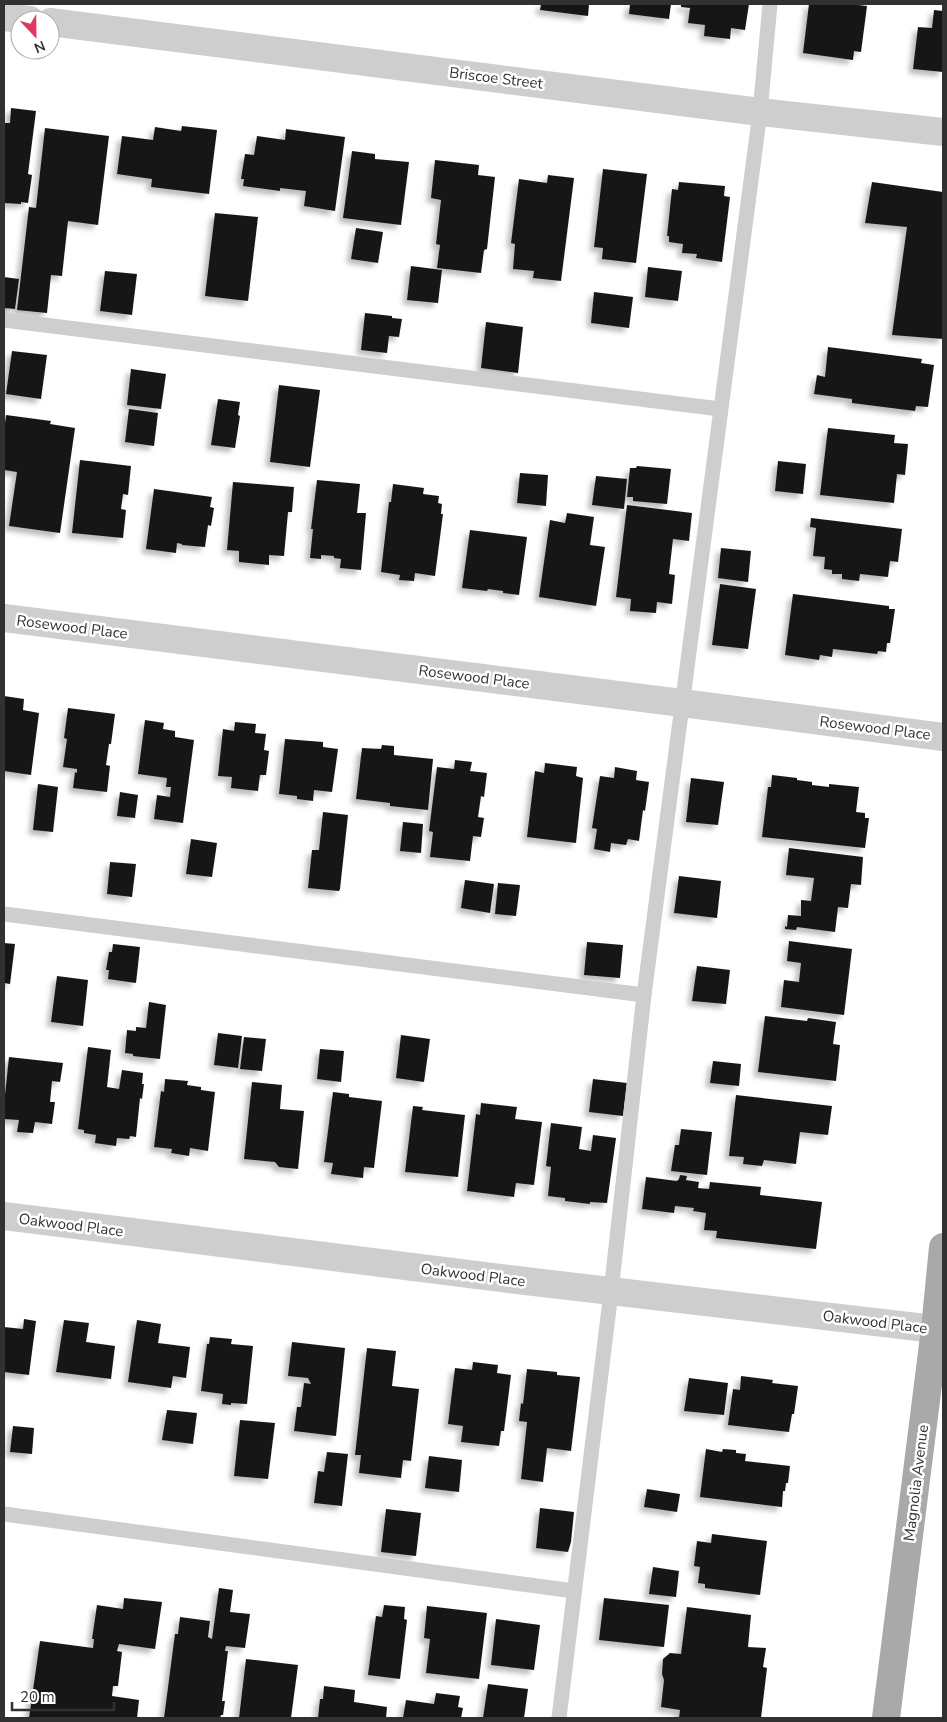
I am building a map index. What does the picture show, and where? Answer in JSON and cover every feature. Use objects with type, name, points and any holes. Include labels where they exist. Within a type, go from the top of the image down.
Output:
[{"type":"main road","name":"Magnolia Avenue","points":[[886,1718],[939,1330],[943,1247]]},
{"type":"street","name":"Briscoe Street","points":[[60,23],[760,112],[943,132]]},
{"type":"street","name":"Rosewood Place","points":[[4,618],[943,737]]},
{"type":"street","name":"Oakwood Place","points":[[4,1216],[611,1292],[939,1330]]},
{"type":"lane","points":[[559,1718],[611,1292],[644,995],[760,112],[770,4]]},
{"type":"lane","points":[[4,320],[720,409]]},
{"type":"lane","points":[[4,914],[644,995]]},
{"type":"lane","points":[[4,1514],[574,1591]]},
{"type":"building","points":[[541,4],[589,4],[588,16],[540,10]]},
{"type":"building","points":[[630,4],[671,4],[669,19],[629,14]]},
{"type":"building","points":[[681,4],[749,4],[745,30],[731,28],[730,39],[704,36],[705,25],[688,23],[690,8],[681,7]]},
{"type":"building","points":[[809,4],[867,6],[861,52],[854,51],[853,60],[803,53]]},
{"type":"building","points":[[934,10],[943,11],[943,72],[913,69],[918,27],[932,28]]},
{"type":"building","points":[[11,108],[36,111],[28,174],[32,175],[28,203],[21,202],[21,204],[4,203],[4,123],[10,123]]},
{"type":"building","points":[[182,126],[217,130],[209,194],[151,187],[152,179],[117,174],[122,136],[153,140],[155,127],[181,131]]},
{"type":"building","points":[[45,128],[109,136],[98,225],[68,221],[62,276],[51,275],[47,313],[17,310],[29,207],[36,208]]},
{"type":"building","points":[[286,129],[345,137],[335,211],[304,206],[306,191],[280,188],[280,191],[243,186],[244,179],[241,179],[245,154],[254,155],[257,136],[285,140]]},
{"type":"building","points":[[352,151],[375,154],[375,159],[409,162],[401,225],[343,218]]},
{"type":"building","points":[[435,160],[479,165],[478,175],[495,177],[487,249],[484,250],[481,273],[437,268],[440,245],[436,244],[441,200],[431,198]]},
{"type":"building","points":[[603,169],[647,174],[636,263],[602,259],[603,248],[594,247]]},
{"type":"building","points":[[548,175],[574,178],[561,281],[533,278],[534,271],[513,269],[515,244],[511,243],[519,179],[547,183]]},
{"type":"building","points":[[679,182],[725,186],[724,196],[730,197],[722,262],[696,258],[697,254],[682,253],[683,244],[669,242],[669,236],[667,236],[672,189],[678,190]]},
{"type":"building","points":[[872,182],[943,192],[943,339],[892,335],[907,227],[865,223]]},
{"type":"building","points":[[215,213],[258,217],[248,301],[205,296]]},
{"type":"building","points":[[356,228],[383,232],[378,263],[351,259]]},
{"type":"building","points":[[411,266],[442,270],[438,303],[407,300]]},
{"type":"building","points":[[648,267],[682,271],[678,301],[645,297]]},
{"type":"building","points":[[105,271],[137,274],[132,315],[100,311]]},
{"type":"building","points":[[4,277],[19,279],[15,309],[4,308]]},
{"type":"building","points":[[594,292],[633,297],[629,328],[591,323]]},
{"type":"building","points":[[365,313],[402,319],[399,337],[389,336],[387,353],[361,350]]},
{"type":"building","points":[[486,322],[523,327],[518,373],[481,368]]},
{"type":"building","points":[[828,347],[922,359],[921,363],[934,365],[928,407],[916,406],[915,411],[852,403],[852,399],[814,394],[817,375],[825,377]]},
{"type":"building","points":[[12,351],[47,355],[41,399],[6,394]]},
{"type":"building","points":[[131,369],[166,374],[161,409],[127,405]]},
{"type":"building","points":[[279,385],[320,390],[310,467],[270,462]]},
{"type":"building","points":[[218,399],[240,402],[238,415],[240,416],[235,448],[211,445]]},
{"type":"building","points":[[129,409],[158,413],[154,446],[125,442]]},
{"type":"building","points":[[6,415],[51,421],[50,424],[75,428],[60,533],[9,526],[17,472],[4,470]]},
{"type":"building","points":[[828,428],[895,435],[894,443],[908,444],[905,475],[897,474],[894,503],[820,495]]},
{"type":"building","points":[[80,460],[131,466],[128,495],[123,494],[121,509],[126,510],[123,538],[72,533]]},
{"type":"building","points":[[778,461],[806,464],[803,494],[775,491]]},
{"type":"building","points":[[637,466],[671,469],[667,504],[633,501],[633,497],[627,497],[630,468],[636,468]]},
{"type":"building","points":[[520,473],[548,475],[546,506],[517,503]]},
{"type":"building","points":[[596,476],[627,479],[624,509],[592,505]]},
{"type":"building","points":[[317,480],[360,484],[357,513],[366,513],[361,570],[340,568],[341,559],[334,558],[334,556],[321,555],[321,559],[310,558],[313,529],[311,529]]},
{"type":"building","points":[[233,482],[294,487],[292,512],[288,512],[284,556],[269,555],[269,565],[239,562],[239,551],[227,550]]},
{"type":"building","points":[[393,484],[424,488],[423,494],[439,496],[438,503],[442,504],[441,514],[443,514],[435,576],[415,573],[414,581],[399,580],[400,575],[381,572],[389,502],[391,502]]},
{"type":"building","points":[[154,489],[212,497],[210,507],[214,508],[211,526],[208,525],[205,547],[177,543],[176,553],[146,549]]},
{"type":"building","points":[[627,505],[692,513],[689,541],[673,539],[669,574],[675,575],[672,604],[657,602],[656,613],[630,611],[631,599],[616,597]]},
{"type":"building","points":[[567,513],[594,517],[590,545],[605,547],[596,606],[539,597],[550,520],[565,523]]},
{"type":"building","points":[[811,518],[902,529],[898,562],[890,561],[888,577],[860,574],[859,581],[842,579],[842,574],[832,574],[832,570],[824,569],[825,557],[813,556],[816,528],[810,527]]},
{"type":"building","points":[[470,530],[527,537],[519,595],[488,589],[487,591],[462,588]]},
{"type":"building","points":[[721,548],[751,551],[748,582],[718,578]]},
{"type":"building","points":[[720,584],[756,589],[748,649],[712,645]]},
{"type":"building","points":[[793,594],[889,606],[889,609],[895,609],[890,643],[887,643],[886,652],[878,651],[877,654],[833,649],[832,657],[820,655],[819,660],[785,655]]},
{"type":"building","points":[[4,696],[24,699],[23,710],[39,713],[31,775],[4,771]]},
{"type":"building","points":[[68,708],[115,714],[106,765],[110,766],[107,792],[73,788],[77,769],[63,767],[67,739],[64,738]]},
{"type":"building","points":[[145,720],[164,723],[163,729],[175,731],[175,737],[194,740],[183,823],[154,819],[157,795],[170,797],[171,787],[166,787],[167,778],[138,774]]},
{"type":"building","points":[[235,722],[256,724],[255,733],[266,734],[264,750],[269,751],[266,775],[260,775],[258,791],[231,788],[232,777],[218,776],[223,729],[234,731]]},
{"type":"building","points":[[285,739],[323,742],[323,747],[338,749],[332,792],[314,790],[313,801],[297,799],[297,796],[279,794]]},
{"type":"building","points":[[382,745],[394,746],[394,755],[433,759],[428,810],[390,806],[390,803],[356,799],[362,748],[381,749]]},
{"type":"building","points":[[455,760],[472,762],[470,771],[487,773],[484,797],[481,796],[478,817],[484,818],[481,837],[473,836],[470,861],[430,857],[433,832],[429,831],[437,767],[454,769]]},
{"type":"building","points":[[545,763],[577,767],[576,776],[583,778],[576,843],[527,837],[535,771],[544,773]]},
{"type":"building","points":[[615,767],[637,771],[636,780],[649,782],[639,841],[628,839],[626,845],[611,843],[610,852],[594,849],[597,829],[592,828],[600,776],[614,778]]},
{"type":"building","points":[[772,775],[797,778],[797,780],[812,782],[812,785],[829,787],[829,784],[859,787],[856,812],[865,813],[865,818],[869,818],[865,848],[762,837],[768,787],[771,787]]},
{"type":"building","points":[[691,778],[724,782],[718,825],[686,822]]},
{"type":"building","points":[[38,784],[58,787],[53,832],[33,830]]},
{"type":"building","points":[[120,792],[138,795],[135,818],[117,816]]},
{"type":"building","points":[[323,812],[348,815],[339,891],[308,888],[312,850],[319,850]]},
{"type":"building","points":[[403,822],[423,824],[421,853],[400,851]]},
{"type":"building","points":[[191,839],[217,843],[212,877],[186,874]]},
{"type":"building","points":[[789,848],[863,857],[861,885],[851,884],[848,908],[838,907],[835,932],[797,927],[796,930],[785,929],[785,926],[787,927],[788,915],[801,916],[801,900],[811,901],[814,878],[786,875]]},
{"type":"building","points":[[110,862],[136,864],[132,897],[107,894]]},
{"type":"building","points":[[679,876],[721,881],[717,918],[674,913]]},
{"type":"building","points":[[465,880],[494,884],[490,913],[461,908]]},
{"type":"building","points":[[498,883],[520,885],[516,916],[495,914]]},
{"type":"building","points":[[789,941],[852,949],[844,1015],[781,1007],[784,980],[799,982],[801,963],[787,961]]},
{"type":"building","points":[[587,942],[623,945],[620,978],[584,975]]},
{"type":"building","points":[[4,943],[15,944],[10,984],[4,983]]},
{"type":"building","points":[[113,944],[140,947],[136,983],[108,979],[109,970],[106,970],[109,952],[112,952]]},
{"type":"building","points":[[697,966],[730,970],[726,1004],[692,1001]]},
{"type":"building","points":[[57,976],[88,980],[83,1026],[51,1022]]},
{"type":"building","points":[[149,1002],[166,1005],[160,1059],[133,1056],[133,1054],[125,1053],[127,1030],[136,1031],[136,1027],[146,1028]]},
{"type":"building","points":[[765,1016],[807,1021],[808,1018],[836,1022],[833,1044],[840,1045],[836,1081],[758,1072]]},
{"type":"building","points":[[218,1033],[242,1036],[238,1068],[214,1065]]},
{"type":"building","points":[[401,1035],[430,1039],[424,1082],[396,1078]]},
{"type":"building","points":[[244,1037],[266,1039],[262,1071],[240,1069]]},
{"type":"building","points":[[88,1047],[111,1050],[107,1087],[119,1089],[122,1070],[143,1073],[142,1084],[144,1084],[142,1099],[140,1098],[136,1137],[130,1136],[129,1139],[117,1138],[116,1146],[95,1143],[96,1135],[84,1133],[84,1130],[78,1129]]},
{"type":"building","points":[[320,1049],[344,1051],[341,1082],[317,1079]]},
{"type":"building","points":[[9,1057],[63,1063],[60,1082],[52,1081],[50,1102],[55,1102],[52,1124],[35,1122],[33,1133],[17,1132],[19,1120],[4,1119]]},
{"type":"building","points":[[713,1061],[741,1064],[739,1086],[710,1083]]},
{"type":"building","points":[[165,1079],[188,1081],[187,1085],[215,1092],[208,1151],[190,1148],[189,1156],[171,1153],[172,1149],[154,1147],[161,1091],[164,1092]]},
{"type":"building","points":[[593,1079],[627,1083],[623,1116],[589,1112]]},
{"type":"building","points":[[252,1082],[282,1085],[280,1109],[304,1111],[298,1169],[279,1167],[275,1162],[244,1159]]},
{"type":"building","points":[[333,1092],[349,1094],[349,1097],[382,1101],[374,1168],[364,1167],[363,1178],[331,1174],[333,1163],[324,1162]]},
{"type":"building","points":[[736,1095],[832,1106],[828,1135],[800,1132],[796,1164],[764,1160],[762,1166],[743,1164],[744,1157],[729,1156]]},
{"type":"building","points":[[481,1103],[517,1107],[515,1119],[542,1122],[534,1185],[516,1183],[514,1197],[467,1191],[476,1114],[480,1115]]},
{"type":"building","points":[[413,1106],[423,1107],[422,1110],[465,1115],[458,1177],[405,1172]]},
{"type":"building","points":[[551,1123],[582,1127],[579,1149],[591,1151],[593,1135],[616,1138],[607,1203],[590,1202],[590,1204],[565,1201],[565,1198],[548,1196],[551,1167],[546,1166]]},
{"type":"building","points":[[681,1129],[712,1132],[707,1175],[671,1171],[675,1145],[679,1145]]},
{"type":"building","points":[[680,1175],[687,1176],[686,1180],[699,1182],[698,1188],[709,1189],[710,1182],[761,1187],[760,1195],[822,1202],[816,1249],[716,1238],[717,1231],[704,1230],[706,1213],[693,1211],[694,1208],[675,1206],[674,1213],[642,1209],[646,1177],[677,1181]]},
{"type":"building","points":[[24,1319],[36,1321],[29,1375],[4,1372],[4,1327],[23,1329]]},
{"type":"building","points":[[64,1320],[89,1323],[86,1342],[115,1346],[111,1379],[56,1372]]},
{"type":"building","points":[[137,1320],[161,1324],[158,1343],[190,1347],[186,1378],[173,1376],[171,1388],[128,1382]]},
{"type":"building","points":[[210,1337],[232,1339],[231,1344],[253,1346],[247,1404],[222,1404],[223,1394],[201,1391],[207,1344],[209,1344]]},
{"type":"building","points":[[292,1342],[345,1348],[336,1436],[294,1431],[297,1407],[301,1407],[304,1383],[311,1384],[308,1378],[288,1376]]},
{"type":"building","points":[[367,1348],[396,1351],[392,1386],[419,1389],[411,1461],[403,1460],[401,1478],[359,1473],[361,1455],[355,1455]]},
{"type":"building","points":[[473,1362],[498,1365],[497,1373],[511,1375],[504,1431],[501,1431],[499,1446],[461,1442],[463,1426],[448,1424],[455,1368],[472,1370]]},
{"type":"building","points":[[527,1369],[557,1372],[557,1375],[580,1377],[571,1451],[547,1448],[543,1482],[521,1479],[527,1422],[519,1421]]},
{"type":"building","points":[[741,1376],[773,1380],[772,1383],[798,1386],[789,1432],[728,1425],[733,1389],[740,1390]]},
{"type":"building","points":[[689,1378],[728,1383],[724,1415],[684,1411]]},
{"type":"building","points":[[167,1410],[197,1413],[193,1444],[162,1440]]},
{"type":"building","points":[[240,1420],[275,1423],[268,1479],[234,1476]]},
{"type":"building","points":[[13,1426],[34,1428],[32,1454],[10,1452]]},
{"type":"building","points":[[706,1449],[722,1452],[723,1449],[736,1450],[736,1453],[746,1454],[745,1461],[790,1466],[788,1483],[786,1483],[785,1491],[783,1491],[782,1507],[700,1497]]},
{"type":"building","points":[[327,1452],[348,1454],[342,1506],[314,1503],[318,1471],[324,1472]]},
{"type":"building","points":[[429,1456],[462,1460],[459,1492],[425,1488]]},
{"type":"building","points":[[647,1489],[680,1494],[677,1512],[644,1507]]},
{"type":"building","points":[[540,1508],[574,1512],[568,1552],[536,1548]]},
{"type":"building","points":[[386,1509],[421,1513],[416,1556],[381,1552]]},
{"type":"building","points":[[712,1534],[767,1541],[760,1595],[705,1588],[705,1584],[698,1583],[700,1567],[694,1566],[697,1541],[711,1543]]},
{"type":"building","points":[[653,1567],[679,1571],[676,1597],[649,1594]]},
{"type":"building","points":[[219,1588],[233,1590],[230,1612],[250,1614],[245,1648],[226,1646],[225,1651],[228,1651],[222,1701],[225,1701],[223,1715],[220,1718],[164,1718],[175,1634],[178,1634],[180,1617],[210,1621],[208,1637],[212,1639]]},
{"type":"building","points":[[124,1598],[162,1602],[155,1649],[119,1644],[117,1651],[122,1652],[118,1686],[113,1686],[112,1696],[139,1700],[137,1718],[29,1718],[40,1641],[93,1648],[94,1639],[92,1639],[97,1605],[123,1609]]},
{"type":"building","points":[[604,1598],[669,1605],[664,1647],[599,1640]]},
{"type":"building","points":[[384,1605],[405,1607],[404,1619],[407,1620],[400,1679],[368,1675],[376,1616],[382,1617]]},
{"type":"building","points":[[427,1606],[487,1613],[479,1679],[426,1673],[430,1639],[424,1638]]},
{"type":"building","points":[[687,1607],[751,1615],[748,1647],[766,1648],[763,1667],[767,1668],[761,1718],[679,1718],[680,1710],[661,1707],[664,1680],[662,1674],[663,1659],[670,1653],[681,1654]]},
{"type":"building","points":[[496,1619],[540,1625],[534,1670],[491,1665]]},
{"type":"building","points":[[246,1659],[298,1665],[291,1718],[239,1718]]},
{"type":"building","points":[[488,1684],[528,1689],[524,1718],[483,1718]]},
{"type":"building","points":[[324,1686],[355,1690],[354,1702],[387,1707],[386,1718],[318,1718],[320,1699],[323,1699]]},
{"type":"building","points":[[436,1693],[460,1696],[458,1707],[463,1708],[461,1718],[403,1718],[406,1700],[434,1704]]}]
